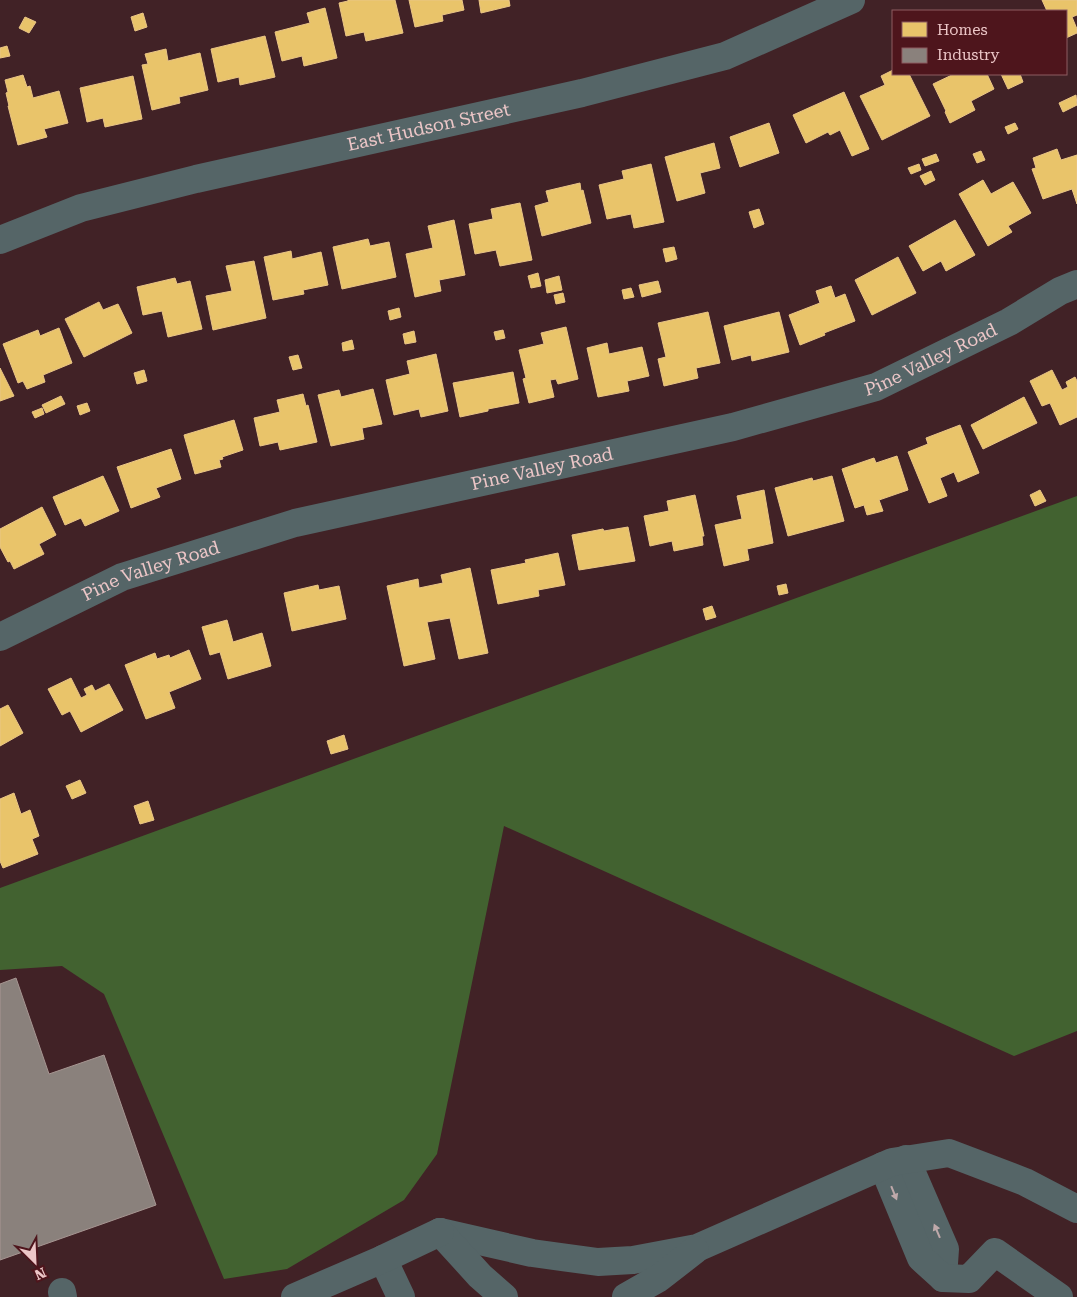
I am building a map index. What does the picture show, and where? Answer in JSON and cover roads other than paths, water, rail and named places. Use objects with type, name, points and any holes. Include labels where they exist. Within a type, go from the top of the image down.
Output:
[{"type":"street","name":"East Hudson Street","points":[[0,240],[90,205],[196,179],[582,93],[725,56],[851,0]]},
{"type":"street","name":"Pine Valley Road","points":[[0,637],[122,576],[295,523],[733,426],[876,387],[1009,322],[1060,291],[1077,284]]},
{"type":"street","points":[[295,1297],[440,1232],[532,1253],[598,1262],[633,1260],[697,1248],[895,1163],[950,1153],[1025,1182],[1077,1209]]},
{"type":"street","points":[[895,1163],[945,1249],[943,1278],[969,1279],[995,1252],[1059,1297]]},
{"type":"street","points":[[440,1232],[480,1276],[504,1297]]},
{"type":"street","points":[[626,1297],[659,1278],[697,1248]]},
{"type":"street","points":[[383,1259],[401,1297]]}]
